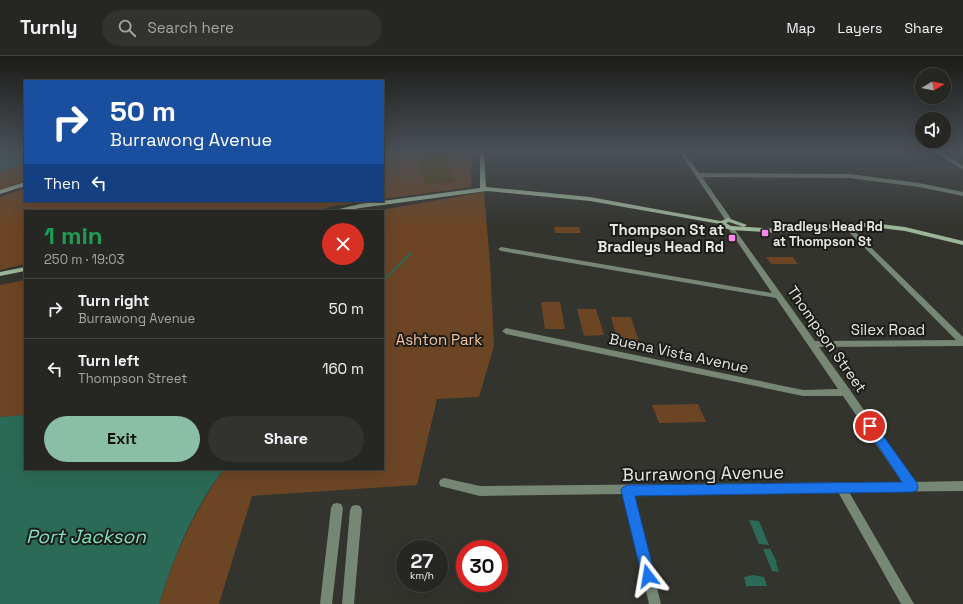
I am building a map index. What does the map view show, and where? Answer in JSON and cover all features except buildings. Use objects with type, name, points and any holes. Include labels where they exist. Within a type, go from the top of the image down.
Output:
[{"type":"main road","points":[[483,177],[483,189]]},
{"type":"main road","points":[[0,192],[24,184]]},
{"type":"main road","points":[[342,210],[360,206],[483,189],[590,199],[757,229],[779,231],[845,225],[897,228],[963,243]]},
{"type":"main road","points":[[0,274],[24,269]]},
{"type":"street","name":"Thompson Street","points":[[699,177],[728,217],[731,224],[779,296],[912,487]]},
{"type":"street","points":[[853,177],[906,183],[963,195]]},
{"type":"street","name":"Silex Road","points":[[845,225],[963,343]]},
{"type":"street","points":[[501,249],[779,296]]},
{"type":"street","name":"Buena Vista Avenue","points":[[506,331],[803,393],[846,392]]},
{"type":"street","name":"Silex Road","points":[[812,344],[963,343]]},
{"type":"street","name":"Burrawong Avenue","points":[[444,483],[480,491],[963,486]]},
{"type":"street","points":[[841,488],[908,604]]},
{"type":"street","points":[[628,490],[655,604]]},
{"type":"street","points":[[326,604],[337,508]]},
{"type":"street","points":[[348,604],[356,510]]},
{"type":"green space","points":[[0,177],[24,177],[24,181],[0,190]]},
{"type":"green space","points":[[384,177],[471,177],[471,187],[384,199]]},
{"type":"green space","points":[[24,188],[24,202],[362,202],[333,206],[321,210],[24,210],[24,264],[0,270],[0,197]]},
{"type":"green space","name":"Ashton Park","points":[[484,192],[490,263],[494,346],[479,397],[437,399],[417,485],[252,496],[219,604],[159,604],[171,568],[194,517],[223,470],[384,470],[384,210],[381,210]]},
{"type":"green space","points":[[554,227],[579,227],[581,233],[555,233]]},
{"type":"green space","points":[[766,257],[793,257],[798,264],[771,264]]},
{"type":"green space","points":[[24,280],[24,415],[0,417],[0,285]]},
{"type":"green space","points":[[541,302],[560,302],[565,329],[545,329]]},
{"type":"green space","points":[[577,309],[596,309],[604,335],[584,336]]},
{"type":"green space","points":[[611,317],[631,317],[640,345],[619,345]]},
{"type":"green space","points":[[698,404],[706,422],[659,423],[652,405]]},
{"type":"water","name":"Port Jackson","points":[[24,415],[24,470],[223,470],[203,500],[194,517],[171,568],[159,604],[0,604],[0,417]]},
{"type":"water","points":[[749,520],[759,521],[769,545],[759,544]]},
{"type":"water","points":[[763,549],[770,549],[777,562],[779,572],[772,571]]},
{"type":"water","points":[[753,575],[764,577],[767,586],[746,586],[744,577]]},
{"type":"waterway","points":[[384,280],[411,253]]},
{"type":"place","name":"Bradleys Head Rd at Thompson St","points":[[765,233]]},
{"type":"place","name":"Thompson St at Bradleys Head Rd","points":[[732,238]]},
{"type":"route","points":[[648,576],[628,490],[912,487],[870,426]]}]
